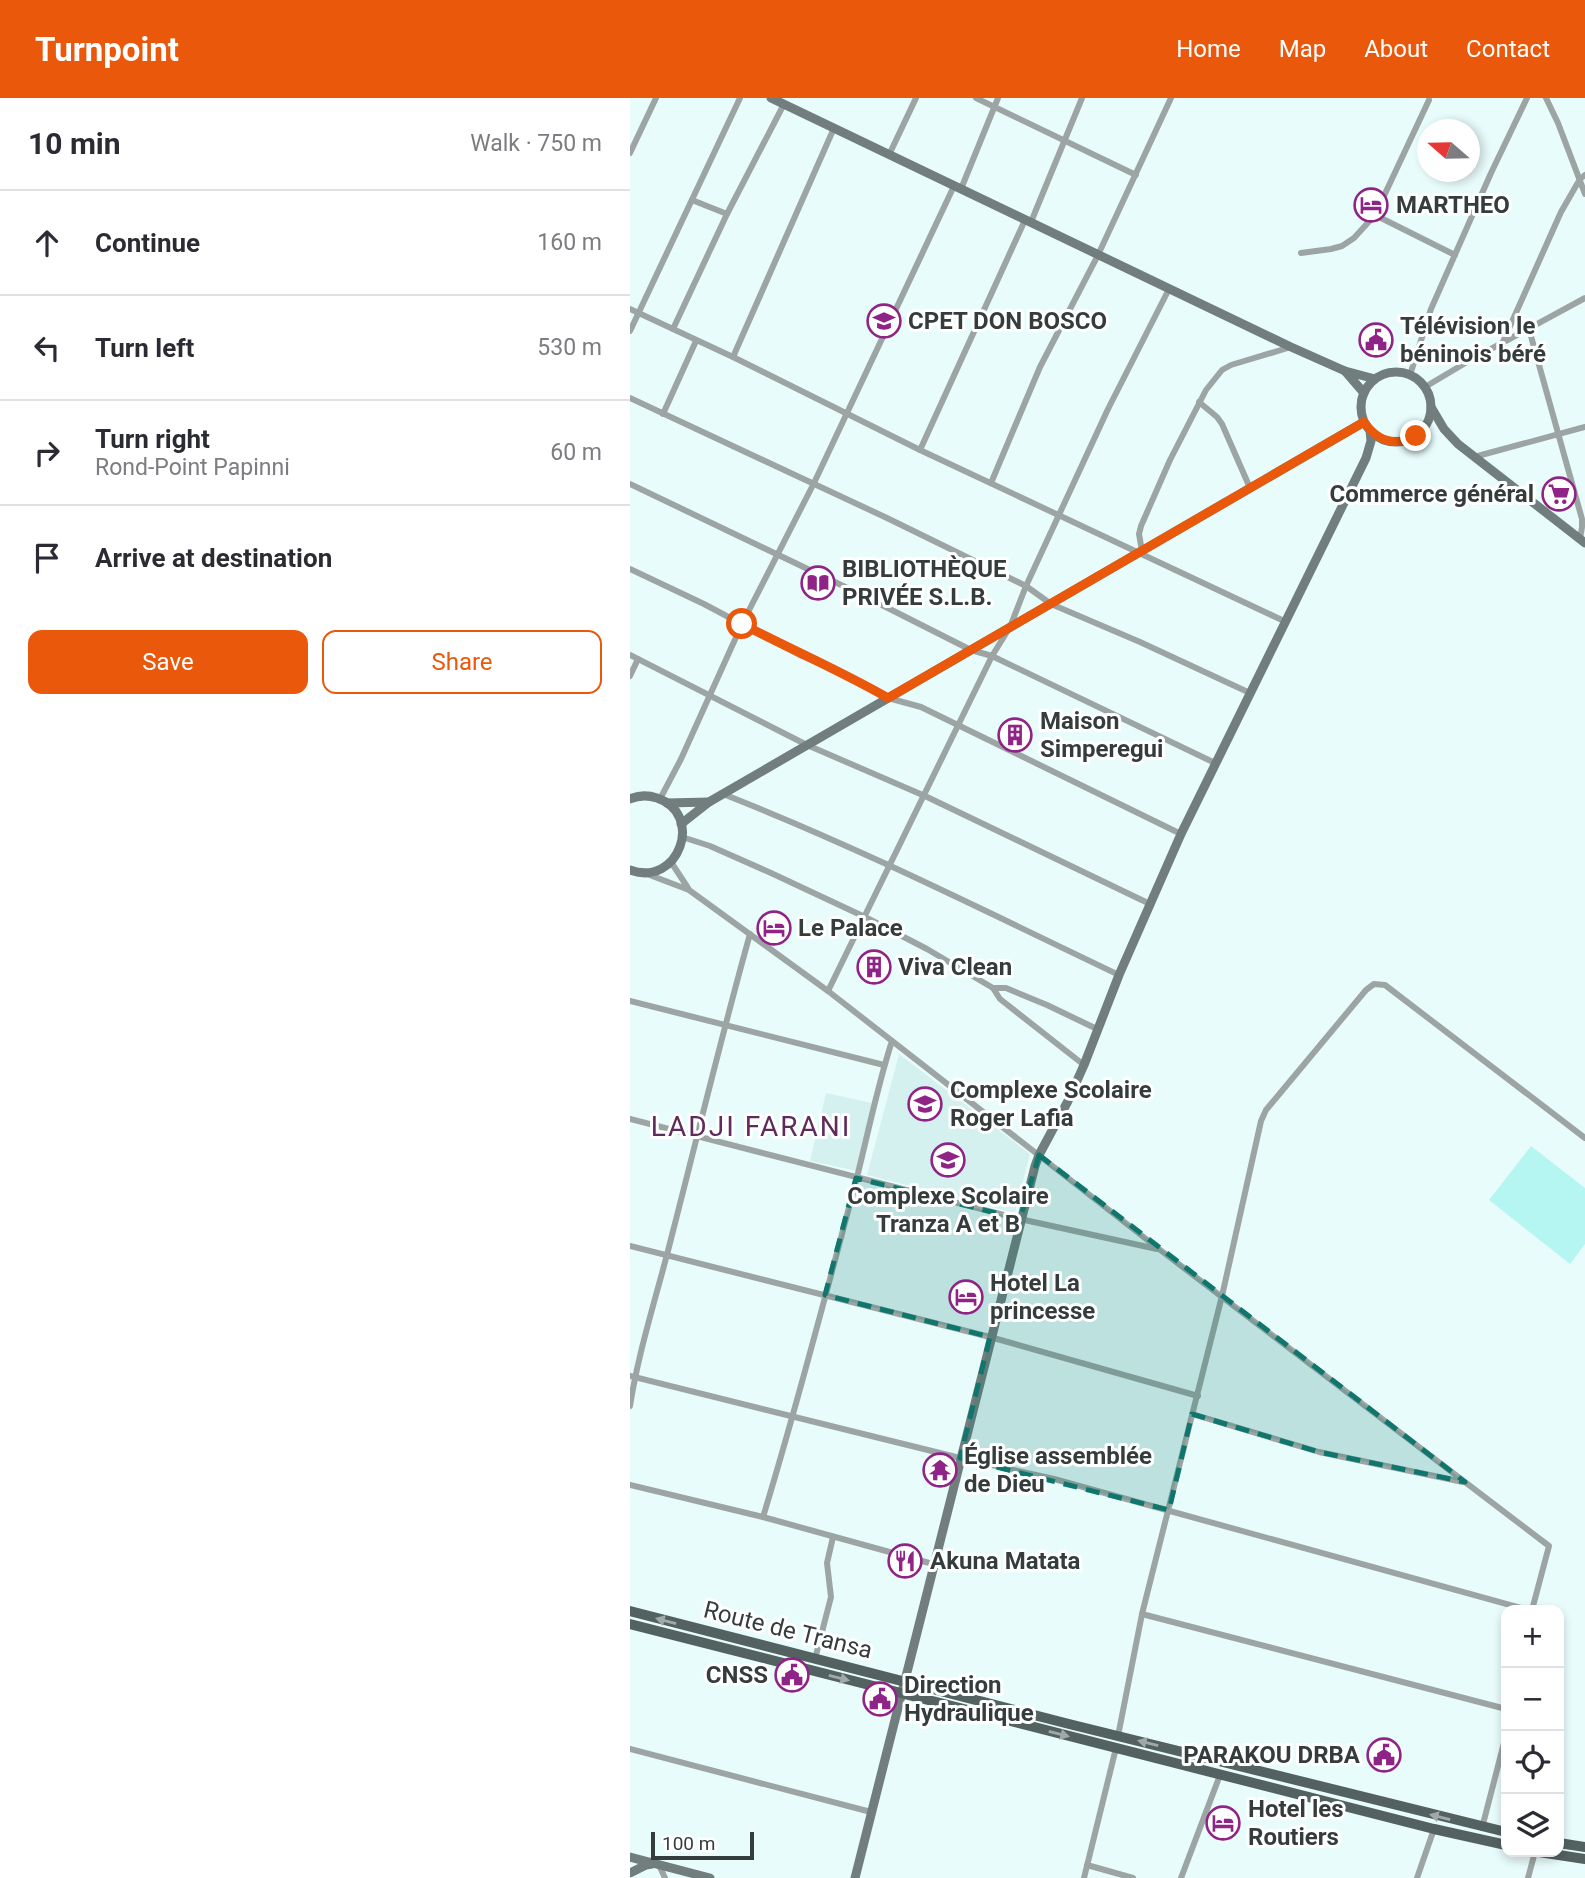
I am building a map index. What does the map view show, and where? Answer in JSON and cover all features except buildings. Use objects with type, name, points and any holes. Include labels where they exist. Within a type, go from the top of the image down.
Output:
[{"type":"main road","name":"Route de Transa","points":[[630,1611],[1501,1831]]},
{"type":"main road","name":"Route de Transa","points":[[630,1624],[1501,1844]]},
{"type":"main road","points":[[1085,1740],[1088,1728]]},
{"type":"main road","points":[[1564,1844],[1585,1847]]},
{"type":"main road","points":[[1564,1855],[1585,1858]]},
{"type":"street","points":[[630,153],[656,98]]},
{"type":"street","points":[[630,331],[740,98]]},
{"type":"street","points":[[771,98],[1291,347],[1345,371],[1375,379]]},
{"type":"street","points":[[889,155],[916,98]]},
{"type":"street","points":[[976,98],[1136,175]]},
{"type":"street","points":[[664,801],[742,624],[814,483],[958,187],[998,98]]},
{"type":"street","points":[[920,450],[1028,221],[1082,98]]},
{"type":"street","points":[[991,483],[1040,367],[1098,255],[1171,98]]},
{"type":"street","points":[[1410,375],[1430,310],[1527,98]]},
{"type":"street","points":[[1546,98],[1582,177],[1585,194]]},
{"type":"street","points":[[1301,253],[1342,246],[1354,238],[1375,215],[1429,100]]},
{"type":"street","points":[[673,330],[727,214],[784,104]]},
{"type":"street","points":[[733,357],[834,128]]},
{"type":"street","points":[[1502,344],[1561,212],[1582,177]]},
{"type":"street","points":[[692,200],[727,214]]},
{"type":"street","points":[[1375,215],[1455,255]]},
{"type":"street","points":[[828,991],[992,656],[1010,627],[1026,586],[1108,409],[1169,289]]},
{"type":"street","points":[[1425,387],[1585,298]]},
{"type":"street","points":[[630,309],[920,450],[1284,621]]},
{"type":"street","points":[[1529,330],[1582,519],[1582,541]]},
{"type":"street","points":[[663,414],[696,341]]},
{"type":"street","points":[[1141,552],[1141,526],[1170,460],[1212,380],[1231,365],[1291,347]]},
{"type":"street","points":[[1345,371],[1364,393]]},
{"type":"street","points":[[855,1878],[990,1337],[1039,1154],[1084,1065],[1119,975],[1181,834],[1366,458],[1371,441],[1361,412],[1364,393],[1375,379],[1392,372],[1410,375],[1425,387],[1430,397],[1429,419],[1423,429],[1407,440],[1388,441],[1378,437],[1367,426]]},
{"type":"street","points":[[630,398],[814,483],[1026,586],[1051,604],[1250,693]]},
{"type":"street","points":[[1199,402],[1222,424],[1250,488]]},
{"type":"street","points":[[1431,407],[1444,429],[1474,457],[1582,541]]},
{"type":"street","points":[[681,824],[709,802],[1010,627],[1250,488],[1367,426]]},
{"type":"street","points":[[1474,457],[1585,427]]},
{"type":"street","points":[[1423,429],[1444,429]]},
{"type":"street","points":[[1366,458],[1388,441]]},
{"type":"street","points":[[630,484],[971,650],[992,656],[1215,763]]},
{"type":"street","points":[[630,569],[802,656],[851,677],[888,698],[921,707],[1181,834]]},
{"type":"street","points":[[630,655],[807,745],[925,796],[1150,904]]},
{"type":"street","points":[[630,676],[638,659]]},
{"type":"street","points":[[723,794],[890,865],[1119,975]]},
{"type":"street","points":[[632,796],[648,796],[664,801],[709,802]]},
{"type":"street","points":[[646,873],[659,870],[671,862],[679,851],[681,824],[678,816],[664,801]]},
{"type":"street","points":[[682,837],[710,846],[865,917],[927,949],[993,988],[1000,999],[1084,1065]]},
{"type":"street","points":[[671,862],[689,890]]},
{"type":"street","points":[[630,870],[646,873],[689,890],[828,991],[1159,1249],[1549,1546],[1531,1605]]},
{"type":"street","points":[[630,1406],[632,1376],[667,1254],[724,1024],[750,934]]},
{"type":"street","points":[[1118,1736],[1142,1614],[1198,1396],[1261,1121],[1266,1110],[1366,990],[1374,984],[1385,985],[1585,1138]]},
{"type":"street","points":[[993,988],[1006,988],[1097,1029]]},
{"type":"street","points":[[630,1001],[884,1065]]},
{"type":"street","points":[[763,1517],[794,1416],[892,1041]]},
{"type":"street","points":[[630,1119],[1020,1219],[1159,1249]]},
{"type":"street","points":[[630,1246],[990,1337],[1198,1396]]},
{"type":"street","points":[[632,1376],[1054,1479],[1512,1605]]},
{"type":"street","points":[[1192,1415],[1319,1452],[1465,1482]]},
{"type":"street","points":[[630,1485],[763,1517],[933,1564]]},
{"type":"street","points":[[815,1659],[831,1597],[827,1563],[833,1537]]},
{"type":"street","points":[[1142,1614],[1501,1708]]},
{"type":"street","points":[[1084,1878],[1116,1748]]},
{"type":"street","points":[[630,1749],[871,1812]]},
{"type":"street","points":[[1482,1828],[1501,1754]]},
{"type":"street","points":[[1181,1878],[1220,1775]]},
{"type":"street","points":[[1417,1878],[1434,1829]]},
{"type":"street","points":[[630,1857],[710,1878]]},
{"type":"street","points":[[1528,1878],[1535,1857]]},
{"type":"street","points":[[630,1873],[646,1865],[657,1865]]},
{"type":"street","points":[[657,1865],[665,1878]]},
{"type":"street","points":[[1087,1865],[1133,1878]]},
{"type":"highlighted area","points":[[1039,1155],[1465,1482],[1319,1452],[1192,1414],[1169,1510],[960,1458],[990,1337],[825,1295],[856,1178],[1020,1219]]},
{"type":"shaded area","name":"Complexe Scolaire Roger Lafia","points":[[899,1054],[1030,1154],[1015,1213],[867,1175]]},
{"type":"shaded area","points":[[826,1093],[872,1103],[857,1171],[810,1161]]},
{"type":"shaded area","points":[[1531,1146],[1585,1188],[1585,1244],[1570,1264],[1489,1200]]},
{"type":"place","name":"MARTHEO","points":[[1371,205]]},
{"type":"place","name":"CPET DON BOSCO","points":[[884,321]]},
{"type":"place","name":"Télévision le béninois béré","points":[[1376,340]]},
{"type":"place","name":"Commerce général","points":[[1559,494]]},
{"type":"place","name":"BIBLIOTHÈQUE PRIVÉE S.L.B.","points":[[818,583]]},
{"type":"place","name":"Maison Simperegui","points":[[1015,735]]},
{"type":"place","name":"Le Palace","points":[[774,928]]},
{"type":"place","name":"Viva Clean","points":[[874,967]]},
{"type":"place","name":"Complexe Scolaire Roger Lafia","points":[[925,1104]]},
{"type":"place","name":"Complexe Scolaire Tranza A et B","points":[[948,1160]]},
{"type":"place","name":"Hotel La princesse","points":[[966,1297]]},
{"type":"place","name":"Église assemblée de Dieu","points":[[940,1470]]},
{"type":"place","name":"Akuna Matata","points":[[905,1561]]},
{"type":"place","name":"CNSS","points":[[792,1675]]},
{"type":"place","name":"Direction Hydraulique","points":[[880,1699]]},
{"type":"place","name":"PARAKOU DRBA","points":[[1384,1755]]},
{"type":"place","name":"Hotel les Routiers","points":[[1223,1823]]},
{"type":"district","name":"LADJI FARANI","points":[[751,1126]]},
{"type":"route","points":[[742,624],[888,698],[1364,422],[1378,437],[1388,441],[1398,442],[1416,436]]}]
